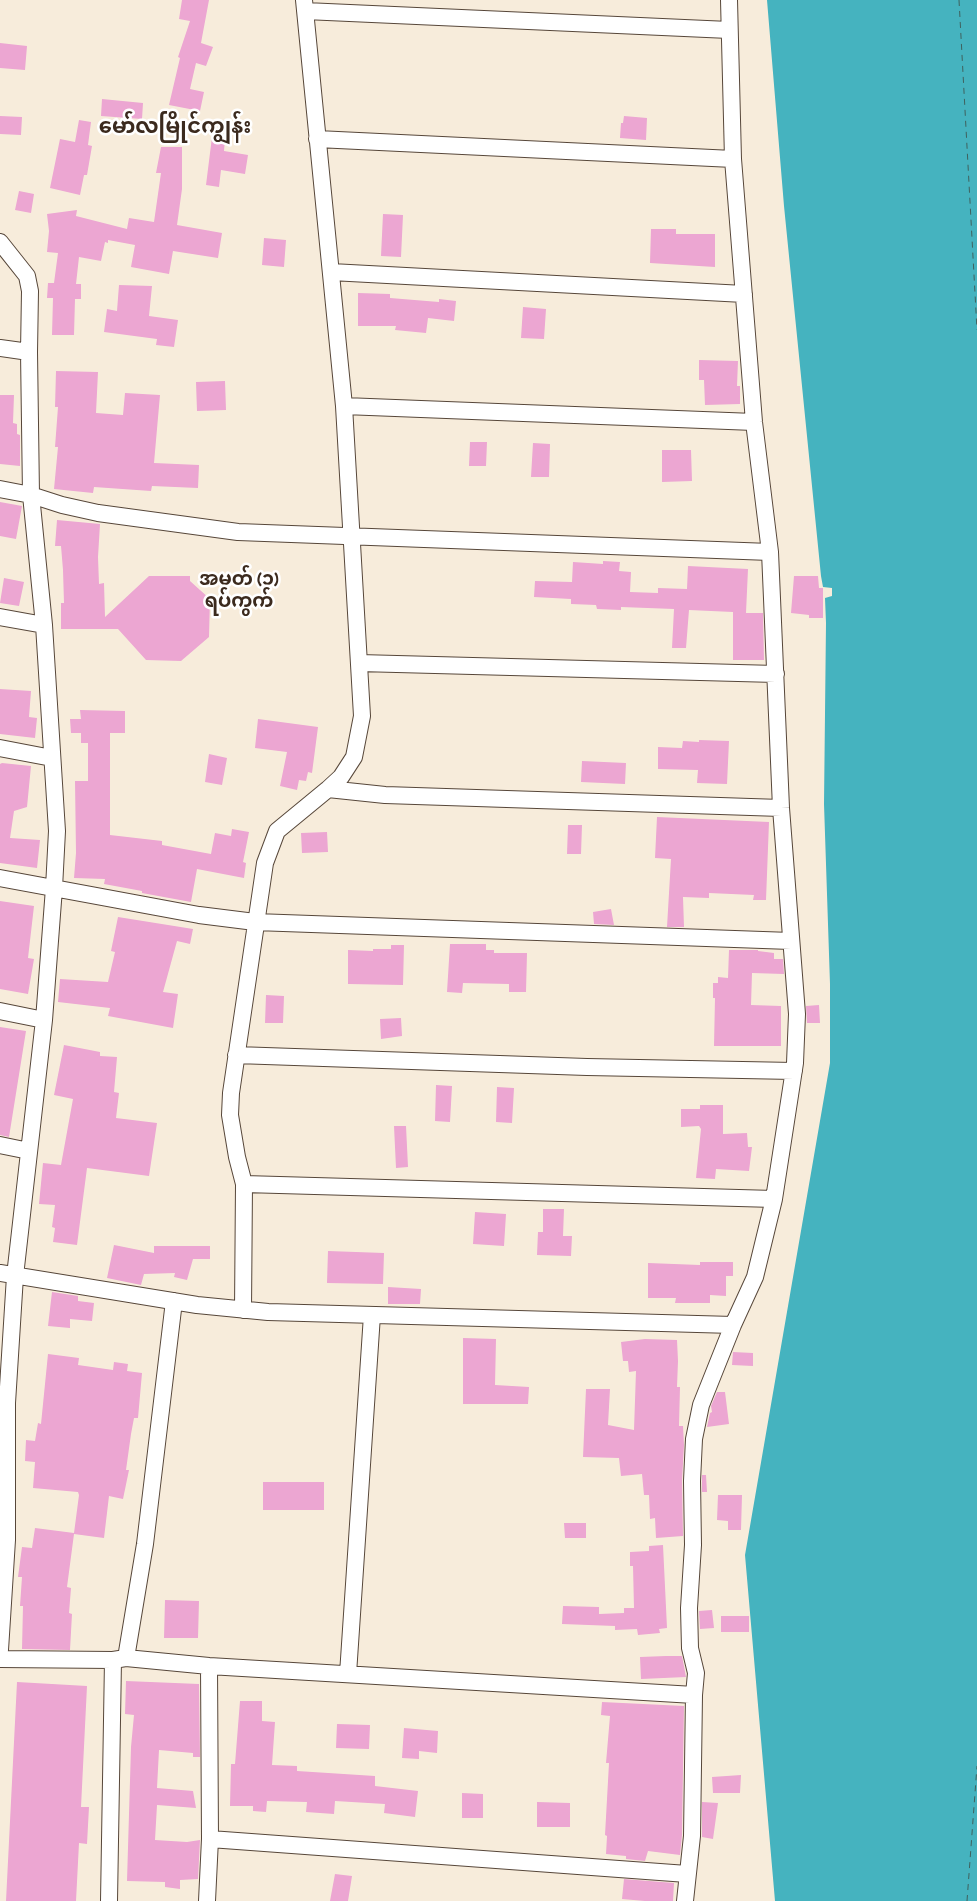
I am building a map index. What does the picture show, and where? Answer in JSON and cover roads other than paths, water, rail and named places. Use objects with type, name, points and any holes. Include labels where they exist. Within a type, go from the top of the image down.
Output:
[{"type":"street","points":[[684,1901],[692,1836],[696,1673],[690,1648],[689,1608],[694,1439],[701,1405],[733,1325],[755,1277],[774,1199],[794,1071],[797,1014],[781,808],[770,552],[754,422],[733,159],[729,0]]},
{"type":"street","points":[[243,1310],[244,1184],[230,1115],[231,1093],[265,863],[277,831],[341,777],[354,757],[362,716],[344,406],[304,6],[729,30]]},
{"type":"street","points":[[317,139],[733,159]]},
{"type":"street","points":[[0,242],[27,276],[30,291],[31,495],[44,625],[57,831],[44,1020],[29,1151],[8,1274],[0,1650]]},
{"type":"street","points":[[331,272],[744,294]]},
{"type":"street","points":[[0,348],[29,352]]},
{"type":"street","points":[[344,406],[754,422]]},
{"type":"street","points":[[0,489],[31,495],[62,505],[98,513],[238,532],[770,552]]},
{"type":"street","points":[[0,617],[44,625]]},
{"type":"street","points":[[359,663],[776,674]]},
{"type":"street","points":[[0,748],[52,758]]},
{"type":"street","points":[[328,789],[385,795],[781,808]]},
{"type":"street","points":[[0,878],[199,915],[255,922],[791,941]]},
{"type":"street","points":[[0,1011],[44,1020]]},
{"type":"street","points":[[236,1055],[587,1068],[794,1071]]},
{"type":"street","points":[[0,1145],[29,1151]]},
{"type":"street","points":[[244,1184],[774,1199]]},
{"type":"street","points":[[8,1274],[174,1301],[268,1312],[733,1325]]},
{"type":"street","points":[[109,1901],[120,1659],[145,1544],[174,1301]]},
{"type":"street","points":[[348,1674],[372,1315]]},
{"type":"street","points":[[0,1659],[120,1659],[694,1695]]},
{"type":"street","points":[[207,1901],[210,1839],[209,1666]]},
{"type":"street","points":[[210,1839],[687,1874]]},
{"type":"water","points":[[767,0],[977,0],[977,1901],[775,1901],[745,1555],[830,1063],[830,984],[824,804],[825,598],[832,596],[832,588],[823,587],[821,576],[784,206]]},
{"type":"district","name":"မော်လမြိုင်ကျွန်း","points":[[175,130]]},
{"type":"district","name":"အမှတ် (၁) ရပ်ကွက်","points":[[239,593]]}]
